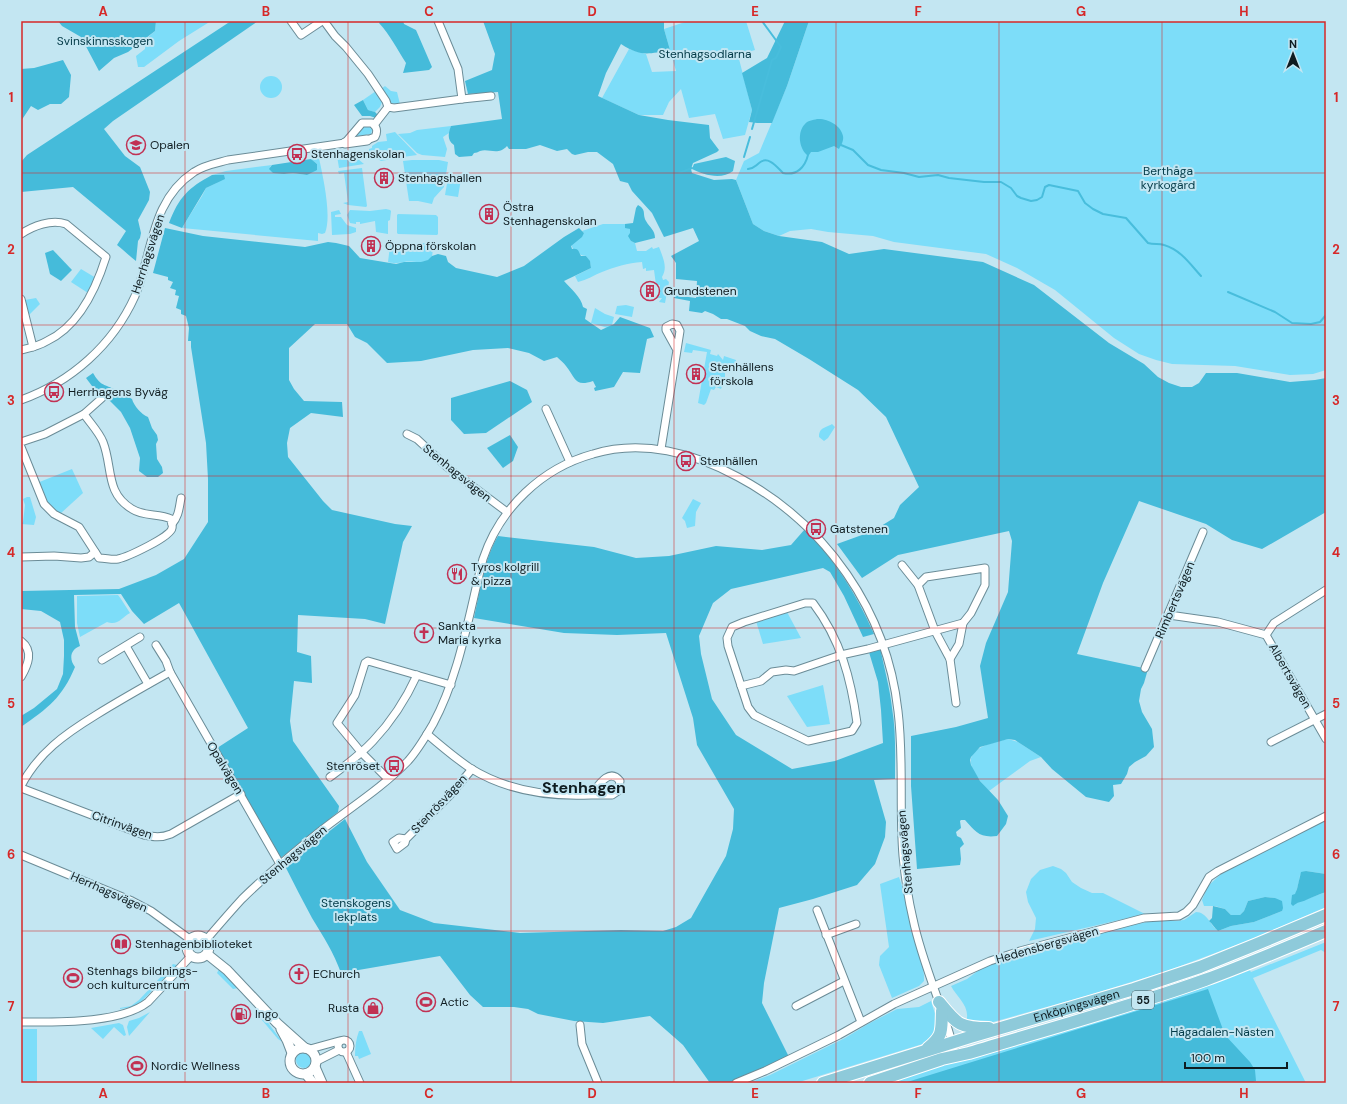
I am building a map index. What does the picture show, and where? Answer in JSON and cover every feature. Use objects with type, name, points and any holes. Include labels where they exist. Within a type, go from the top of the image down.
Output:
[{"type":"main road","name":"Enköpingsvägen","points":[[823,1083],[952,1042],[1134,989],[1200,967],[1326,915]]},
{"type":"main road","name":"Enköpingsvägen","points":[[870,1083],[956,1055],[969,1053],[1131,1004],[1204,980],[1259,960],[1326,931]]},
{"type":"main road","points":[[941,1006],[953,1020],[961,1025],[976,1028],[1002,1028]]},
{"type":"main road","points":[[925,1051],[937,1041],[940,1035],[941,1006]]},
{"type":"street","points":[[291,21],[301,36],[323,21],[334,36],[346,47],[368,74],[386,101],[388,107],[394,108],[491,96]]},
{"type":"street","points":[[438,21],[458,69],[462,99]]},
{"type":"street","name":"Herrhagsvägen","points":[[21,400],[45,391],[75,371],[102,346],[115,329],[126,313],[138,286],[146,264],[155,224],[160,212],[178,186],[187,177],[200,168],[228,160],[367,140],[375,137],[377,134],[374,125],[388,107]]},
{"type":"street","points":[[345,143],[362,123],[369,122],[374,125]]},
{"type":"street","points":[[21,234],[38,225],[60,222],[66,224],[106,257],[100,275],[85,304],[75,319],[64,330],[46,342],[21,350]]},
{"type":"street","points":[[21,299],[33,346]]},
{"type":"street","points":[[661,449],[677,350]]},
{"type":"street","points":[[21,442],[45,434],[84,414],[102,398]]},
{"type":"street","points":[[546,408],[570,462]]},
{"type":"street","points":[[21,447],[44,504],[54,514],[79,527],[100,558],[124,558],[170,533],[172,528],[171,519],[142,514],[133,510],[120,499],[112,484],[107,456],[102,440],[84,414]]},
{"type":"street","name":"Stenhagsvägen","points":[[407,434],[417,439],[448,467],[507,512]]},
{"type":"street","name":"Stenhagsvägen","points":[[206,940],[242,899],[280,864],[388,780],[408,761],[426,734],[446,699],[456,667],[482,558],[487,544],[507,512],[520,496],[551,472],[586,456],[612,450],[649,448],[661,449],[690,457],[731,473],[749,482],[784,506],[821,540],[835,557],[856,589],[871,616],[884,645],[898,710],[902,835],[907,886],[913,919],[956,1055]]},
{"type":"street","points":[[172,524],[179,512],[181,498]]},
{"type":"street","name":"Rimbertsvägen","points":[[1145,668],[1204,532]]},
{"type":"street","points":[[21,557],[54,556],[81,558],[89,557],[95,552]]},
{"type":"street","points":[[902,565],[918,585],[935,631],[950,658],[956,703]]},
{"type":"street","points":[[918,585],[926,577],[985,568],[985,585],[971,613],[963,623],[959,644],[950,658]]},
{"type":"street","points":[[1169,615],[1218,622],[1266,635],[1274,624],[1326,590]]},
{"type":"street","points":[[805,603],[813,603],[834,635],[841,655],[850,679],[857,723],[852,731],[808,741],[766,721],[754,714],[748,707],[728,646],[727,638],[732,627],[744,622],[786,608],[805,603]]},
{"type":"street","points":[[741,686],[761,681],[772,672],[786,670],[794,671],[841,655],[884,645],[963,623]]},
{"type":"street","name":"Albertsvägen","points":[[1266,635],[1326,739]]},
{"type":"street","points":[[102,660],[140,637]]},
{"type":"street","points":[[21,641],[28,649],[29,657],[28,664],[21,677]]},
{"type":"street","name":"Opalvägen","points":[[156,645],[214,750],[241,794],[280,864]]},
{"type":"street","points":[[126,646],[148,684]]},
{"type":"street","points":[[388,780],[361,752],[337,723],[355,695],[365,663],[368,662],[451,685]]},
{"type":"street","points":[[21,787],[39,758],[62,737],[100,712],[170,672]]},
{"type":"street","points":[[330,777],[374,740],[393,717],[417,675]]},
{"type":"street","points":[[1271,742],[1326,714]]},
{"type":"street","name":"Stenrösvägen","points":[[426,734],[454,757],[472,769],[505,785],[551,795],[591,795]]},
{"type":"street","name":"Stenrösvägen","points":[[406,839],[450,795],[472,769]]},
{"type":"street","name":"Citrinvägen","points":[[21,787],[144,835],[156,838],[165,837],[171,834],[241,794]]},
{"type":"street","name":"Hedensbergsvägen","points":[[736,1083],[765,1071],[839,1035],[894,1004],[990,961],[1020,951],[1144,918],[1179,916],[1193,905],[1209,877],[1326,816]]},
{"type":"street","name":"Herrhagsvägen","points":[[21,855],[132,900],[151,911],[191,940]]},
{"type":"street","points":[[817,910],[861,1022]]},
{"type":"street","points":[[826,935],[856,924]]},
{"type":"street","points":[[200,937],[206,940],[209,948],[207,954],[199,958],[192,956],[189,953],[188,946],[191,940],[200,937]]},
{"type":"street","points":[[207,954],[227,970],[278,1023],[315,1055],[316,1064],[322,1083]]},
{"type":"street","points":[[21,1022],[82,1020],[118,1015],[140,1008],[148,1002],[192,956]]},
{"type":"street","points":[[796,1006],[844,981]]},
{"type":"street","points":[[278,1023],[292,1053]]},
{"type":"street","points":[[580,1025],[582,1044],[598,1083]]},
{"type":"street","points":[[344,1040],[349,1042],[349,1049],[316,1064],[312,1071],[306,1074],[298,1074],[293,1070],[289,1062],[292,1053],[296,1049],[308,1049],[339,1041],[344,1040]]},
{"type":"street","points":[[339,1041],[338,1045],[343,1051],[360,1083]]},
{"type":"street","points":[[306,1074],[313,1083]]},
{"type":"green space","name":"Svinskinnsskogen","points":[[58,21],[156,21],[155,31],[128,52],[114,58],[99,71],[81,37],[62,26]]},
{"type":"green space","points":[[156,21],[211,21],[179,41],[144,67],[138,67],[136,56],[145,49],[146,39],[155,31]]},
{"type":"green space","points":[[231,21],[258,21],[113,121],[104,129],[125,156],[140,167],[150,192],[149,200],[138,220],[141,233],[138,241],[136,261],[117,245],[126,231],[73,187],[21,192],[21,162],[27,155]]},
{"type":"green space","points":[[380,21],[403,21],[404,24],[416,30],[432,67],[429,70],[403,73],[406,63],[390,37],[379,23]]},
{"type":"green space","points":[[483,21],[664,22],[664,29],[670,50],[656,53],[639,53],[621,44],[606,73],[598,96],[639,115],[709,125],[710,138],[719,150],[693,163],[691,169],[692,173],[714,180],[736,180],[753,224],[764,231],[779,236],[822,242],[849,254],[884,249],[983,262],[1034,285],[1109,343],[1144,364],[1158,377],[1181,387],[1192,387],[1199,383],[1206,373],[1237,373],[1290,382],[1326,378],[1326,512],[1262,549],[1232,540],[1206,524],[1139,501],[1103,583],[1077,654],[1148,669],[1141,689],[1139,701],[1142,712],[1152,729],[1154,747],[1146,756],[1129,767],[1121,784],[1113,785],[1114,796],[1109,802],[1086,797],[1052,769],[1041,757],[1015,740],[1008,739],[980,747],[971,757],[971,765],[980,781],[998,800],[1008,816],[1006,824],[997,836],[986,836],[975,831],[965,820],[961,820],[961,828],[956,832],[957,836],[961,838],[964,844],[960,848],[960,865],[917,869],[911,786],[911,736],[956,727],[988,718],[980,666],[986,643],[1008,592],[1012,541],[1009,531],[898,555],[862,578],[837,544],[873,531],[894,518],[900,505],[919,487],[886,417],[858,390],[775,339],[761,336],[750,331],[745,326],[727,319],[721,319],[705,311],[702,313],[689,311],[690,301],[674,298],[674,295],[696,298],[697,281],[676,279],[676,263],[671,256],[699,241],[693,228],[664,237],[652,213],[632,191],[628,183],[620,181],[613,164],[597,152],[588,152],[575,155],[567,149],[557,151],[540,145],[526,149],[509,149],[507,146],[500,151],[483,150],[474,153],[472,156],[459,157],[455,154],[454,145],[450,141],[449,137],[451,126],[502,119],[498,92],[468,94],[465,81],[492,70],[495,54]]},
{"type":"green space","name":"Stenhagsodlarna","points":[[688,21],[746,21],[755,50],[738,55],[752,110],[745,135],[723,139],[715,114],[689,118],[681,89],[669,102],[663,115],[639,115],[602,98],[629,49],[646,54],[652,72],[676,71],[664,29]]},
{"type":"green space","points":[[785,21],[809,21],[787,86],[772,123],[749,122],[752,110],[742,73],[767,58]]},
{"type":"green space","name":"Berthåga kyrkogård","points":[[809,21],[1326,21],[1326,370],[1313,374],[1290,375],[1235,366],[1172,364],[1156,360],[1139,354],[1114,338],[1055,290],[1017,268],[986,254],[894,242],[873,236],[811,229],[790,231],[779,236],[764,231],[753,224],[736,180],[744,161],[759,153],[787,86]]},
{"type":"green space","points":[[63,60],[71,75],[69,97],[61,104],[50,104],[38,110],[31,106],[21,121],[21,69],[34,68]]},
{"type":"green space","points":[[271,76],[275,77],[281,83],[281,91],[275,97],[271,98],[267,97],[261,91],[260,87],[261,83],[267,77]]},
{"type":"green space","points":[[385,86],[391,91],[397,92],[400,104],[390,102],[388,100],[381,89]]},
{"type":"green space","points":[[376,91],[382,102],[380,107],[375,112],[368,110],[363,100]]},
{"type":"green space","points":[[363,100],[368,110],[375,112],[378,115],[376,118],[362,116],[354,105]]},
{"type":"green space","points":[[362,126],[371,126],[371,134],[353,137]]},
{"type":"green space","points":[[451,126],[449,133],[443,137],[447,149],[445,157],[422,155],[417,153],[398,134],[410,133],[417,130]]},
{"type":"green space","points":[[395,132],[417,155],[381,161],[369,153],[369,149],[378,142],[387,141],[386,134]]},
{"type":"green space","points":[[353,154],[364,164],[339,168],[337,156]]},
{"type":"green space","points":[[319,158],[323,175],[328,217],[325,233],[318,233],[318,241],[182,228],[206,188],[216,183],[224,175],[212,175],[226,171],[272,165],[270,167],[284,174],[293,173],[307,175],[317,164],[311,159]]},
{"type":"green space","points":[[311,159],[317,164],[317,170],[307,175],[273,173],[269,169],[272,165]]},
{"type":"green space","points":[[439,160],[448,162],[444,187],[434,198],[432,204],[409,201],[403,161]]},
{"type":"green space","points":[[362,168],[367,206],[348,205],[343,203],[348,202],[344,173],[339,174],[338,171]]},
{"type":"green space","points":[[212,175],[224,175],[225,179],[206,188],[182,228],[169,223],[177,206],[185,194],[197,184]]},
{"type":"green space","points":[[448,178],[461,179],[458,197],[445,195]]},
{"type":"green space","points":[[638,205],[643,210],[645,219],[653,231],[655,238],[635,243],[631,241],[628,236],[630,229],[625,228],[625,224],[633,223]]},
{"type":"green space","points":[[386,209],[391,211],[390,220],[388,221],[388,234],[376,232],[375,221],[360,224],[360,222],[356,222],[356,224],[350,223],[347,215],[350,210],[370,211]]},
{"type":"green space","points":[[339,210],[341,214],[335,215],[335,217],[341,217],[347,225],[356,228],[356,232],[350,234],[332,235],[331,212]]},
{"type":"green space","points":[[398,214],[436,215],[438,217],[438,234],[398,234]]},
{"type":"green space","points":[[603,224],[625,224],[625,226],[630,229],[631,241],[635,243],[637,251],[646,251],[652,247],[653,249],[659,247],[665,266],[662,277],[663,280],[666,279],[669,282],[665,303],[659,302],[662,298],[657,298],[657,296],[660,296],[660,285],[656,285],[654,270],[646,271],[646,268],[643,269],[642,262],[616,267],[578,282],[575,276],[591,268],[590,262],[586,256],[577,252],[571,244],[584,233],[582,231]]},
{"type":"green space","points":[[165,228],[203,236],[305,247],[328,242],[336,243],[349,246],[360,258],[396,264],[404,262],[421,262],[438,254],[446,256],[448,262],[456,268],[497,277],[524,266],[579,228],[584,233],[582,237],[571,246],[572,249],[578,250],[581,256],[586,256],[590,261],[591,268],[564,281],[578,296],[583,307],[587,309],[585,319],[601,330],[614,324],[620,317],[650,328],[654,337],[647,339],[640,373],[623,372],[614,387],[595,391],[594,388],[596,387],[593,381],[583,383],[576,381],[565,365],[557,357],[544,361],[529,353],[508,348],[473,350],[421,361],[387,363],[367,343],[355,337],[347,324],[315,324],[289,348],[289,380],[294,389],[304,401],[342,402],[343,417],[311,413],[290,428],[287,443],[288,457],[332,510],[395,524],[412,526],[403,542],[385,624],[365,619],[298,615],[297,652],[311,656],[312,683],[294,681],[290,721],[293,741],[339,806],[338,812],[282,857],[276,856],[214,750],[248,728],[179,603],[144,624],[132,611],[121,594],[74,595],[75,627],[80,646],[72,652],[71,658],[75,667],[65,687],[53,702],[21,727],[21,716],[34,708],[57,689],[63,674],[64,640],[60,622],[41,611],[21,609],[21,591],[119,589],[156,575],[184,559],[208,522],[206,443],[191,341],[188,341],[189,328],[186,316],[181,314],[181,310],[176,308],[179,296],[175,295],[176,290],[170,288],[173,282],[168,280],[168,277],[153,273]]},
{"type":"green space","points":[[392,243],[433,243],[432,256],[427,261],[423,262],[388,262],[390,246]]},
{"type":"green space","points":[[53,250],[72,270],[61,281],[50,274],[45,253]]},
{"type":"green space","points":[[81,269],[96,278],[88,293],[71,282]]},
{"type":"green space","points":[[36,298],[40,304],[28,316],[25,300]]},
{"type":"green space","points":[[626,305],[634,307],[632,317],[615,314],[617,306]]},
{"type":"green space","points":[[595,308],[614,317],[611,329],[591,323]]},
{"type":"green space","points":[[686,343],[711,350],[710,354],[717,356],[718,354],[723,360],[724,356],[736,360],[735,366],[725,372],[725,379],[721,389],[716,387],[714,390],[711,389],[704,405],[698,403],[707,352],[693,350],[692,353],[684,352]]},
{"type":"green space","points":[[93,373],[102,384],[132,399],[138,410],[148,417],[158,440],[156,444],[157,459],[162,467],[163,473],[158,477],[147,477],[139,471],[140,458],[130,428],[121,412],[103,394],[98,394],[86,378]]},
{"type":"green space","points":[[510,381],[527,390],[532,402],[486,433],[464,434],[451,420],[451,398]]},
{"type":"green space","points":[[832,424],[835,427],[828,438],[824,441],[819,437],[820,431]]},
{"type":"green space","points":[[510,435],[518,447],[513,461],[503,468],[487,448]]},
{"type":"green space","points":[[72,469],[83,493],[60,514],[46,502],[37,483]]},
{"type":"green space","points":[[30,497],[36,517],[34,525],[21,524],[23,522],[25,505],[23,499]]},
{"type":"green space","points":[[693,499],[701,503],[696,512],[695,526],[687,528],[685,521],[682,518]]},
{"type":"green space","name":"Stenskogens lekplats","points":[[805,529],[826,553],[844,578],[853,592],[874,634],[863,637],[844,596],[830,572],[823,568],[731,589],[713,603],[699,636],[701,654],[712,699],[736,735],[792,769],[835,761],[883,743],[878,682],[868,649],[880,647],[887,678],[894,725],[895,779],[874,780],[886,822],[885,837],[875,864],[857,885],[779,908],[764,983],[762,1003],[790,1059],[765,1071],[731,1083],[710,1083],[683,1045],[650,1016],[603,1023],[574,1021],[538,1014],[528,1009],[514,1007],[483,1007],[470,995],[440,956],[341,973],[332,952],[312,918],[285,866],[345,819],[367,862],[400,910],[434,923],[520,933],[621,930],[663,931],[676,927],[691,918],[726,856],[733,829],[734,809],[697,745],[693,718],[666,633],[617,635],[564,633],[474,618],[486,565],[498,536],[594,547],[636,558],[669,556],[716,546],[762,550],[791,545]]},
{"type":"green space","points":[[118,595],[130,613],[117,622],[107,622],[80,637],[77,623],[77,596]]},
{"type":"green space","points":[[787,612],[801,638],[763,644],[756,621]]},
{"type":"green space","points":[[823,685],[830,724],[807,727],[787,696]]},
{"type":"green space","points":[[1008,739],[1018,742],[1041,757],[1030,761],[989,791],[979,780],[973,770],[971,763],[972,756],[976,751],[984,746]]},
{"type":"green space","points":[[1326,820],[1326,874],[1306,871],[1300,875],[1296,893],[1296,903],[1326,892],[1326,907],[1250,940],[1167,971],[1086,996],[986,1024],[966,1023],[967,1012],[965,1007],[951,986],[967,979],[983,967],[1020,954],[1131,925],[1153,921],[1184,920],[1196,912],[1206,916],[1218,931],[1231,926],[1254,922],[1282,911],[1275,898],[1265,897],[1248,901],[1244,911],[1240,915],[1231,915],[1225,909],[1215,906],[1204,906],[1202,900],[1208,886],[1222,873]]},
{"type":"green space","points":[[1053,866],[1061,869],[1066,873],[1072,882],[1081,888],[1092,893],[1103,893],[1145,914],[1029,941],[1035,929],[1036,918],[1028,902],[1026,892],[1031,879],[1040,870]]},
{"type":"green space","points":[[1306,871],[1326,874],[1326,892],[1293,906],[1291,904],[1292,895],[1295,894],[1297,889],[1301,872]]},
{"type":"green space","points":[[899,877],[913,935],[922,964],[924,981],[919,986],[892,998],[879,965],[880,956],[889,947],[880,884]]},
{"type":"green space","points":[[1265,897],[1275,898],[1282,901],[1282,911],[1254,922],[1231,926],[1218,931],[1209,921],[1212,918],[1213,906],[1225,909],[1231,915],[1240,915],[1244,911],[1248,901]]},
{"type":"green space","name":"Hågadalen-Nåsten","points":[[1326,942],[1326,953],[1321,950],[1253,978],[1306,1083],[880,1083],[1040,1038],[1248,968],[1251,972]]},
{"type":"green space","points":[[173,964],[177,965],[141,1002],[133,1007],[120,1009],[131,1006],[139,1000]]},
{"type":"green space","points":[[219,969],[238,988],[233,989],[217,973]]},
{"type":"green space","name":"Hågadalen-Nåsten","points":[[1208,989],[1225,1035],[1250,1062],[1255,1070],[1256,1081],[1250,1083],[904,1083]]},
{"type":"green space","points":[[931,1001],[939,1030],[926,1043],[796,1083],[748,1083],[770,1075],[845,1038],[897,1009],[919,1007]]},
{"type":"green space","points":[[257,1008],[281,1041],[256,1013],[255,1010]]},
{"type":"green space","points":[[150,1012],[129,1036],[127,1027],[129,1021]]},
{"type":"green space","points":[[119,1023],[123,1025],[126,1035],[124,1036],[114,1027],[103,1039],[91,1028]]},
{"type":"green space","points":[[21,1029],[37,1029],[37,1083],[21,1083]]},
{"type":"green space","points":[[359,1031],[362,1031],[371,1054],[359,1059],[358,1056],[355,1056]]},
{"type":"green space","points":[[304,1052],[310,1054],[312,1060],[310,1066],[304,1068],[298,1066],[296,1060],[298,1054]]},
{"type":"shaded area","points":[[817,119],[829,121],[837,126],[842,132],[843,141],[839,149],[834,146],[818,152],[811,152],[807,155],[802,148],[800,140],[802,127],[806,123]]},
{"type":"shaded area","points":[[726,157],[735,161],[733,171],[729,174],[712,176],[692,169],[694,164]]},
{"type":"waterway","points":[[752,129],[772,60],[776,58],[781,47],[762,21]]},
{"type":"waterway","points":[[744,157],[750,137]]},
{"type":"waterway","points":[[841,145],[853,150],[868,165],[881,170],[904,173],[919,177],[938,175],[949,178],[984,182],[1001,182],[1011,188],[1017,196],[1031,201],[1042,197],[1045,187],[1049,185],[1078,191],[1085,203],[1093,209],[1103,214],[1126,218],[1148,243],[1162,244],[1175,250],[1185,258],[1201,276]]},
{"type":"waterway","points":[[748,169],[753,168],[762,161],[766,160],[775,165],[783,173],[788,174],[800,170],[808,155]]},
{"type":"waterway","points":[[679,173],[692,168]]},
{"type":"waterway","points":[[1228,292],[1275,312],[1292,323],[1311,324],[1320,322],[1326,315]]},
{"type":"place","name":"Opalen","points":[[136,145]]},
{"type":"place","name":"Stenhagenskolan","points":[[297,154]]},
{"type":"place","name":"Stenhagshallen","points":[[384,178]]},
{"type":"place","name":"Östra Stenhagenskolan","points":[[489,214]]},
{"type":"place","name":"Öppna förskolan","points":[[371,246]]},
{"type":"place","name":"Grundstenen","points":[[650,291]]},
{"type":"place","name":"Stenhällens förskola","points":[[696,374]]},
{"type":"place","name":"Herrhagens Byväg","points":[[54,392]]},
{"type":"place","name":"Stenhällen","points":[[686,461]]},
{"type":"place","name":"Gatstenen","points":[[816,529]]},
{"type":"place","name":"Tyros kolgrill & pizza","points":[[457,574]]},
{"type":"place","name":"Sankta Maria kyrka","points":[[424,633]]},
{"type":"place","name":"Stenröset","points":[[394,766]]},
{"type":"place","name":"Stenhagenbiblioteket","points":[[121,944]]},
{"type":"place","name":"EChurch","points":[[299,974]]},
{"type":"place","name":"Stenhags bildnings- och kulturcentrum","points":[[73,978]]},
{"type":"place","name":"Actic","points":[[426,1002]]},
{"type":"place","name":"Rusta","points":[[373,1008]]},
{"type":"place","name":"Ingo","points":[[241,1014]]},
{"type":"place","name":"Nordic Wellness","points":[[137,1066]]},
{"type":"district","name":"Stenhagen","points":[[584,787]]}]
